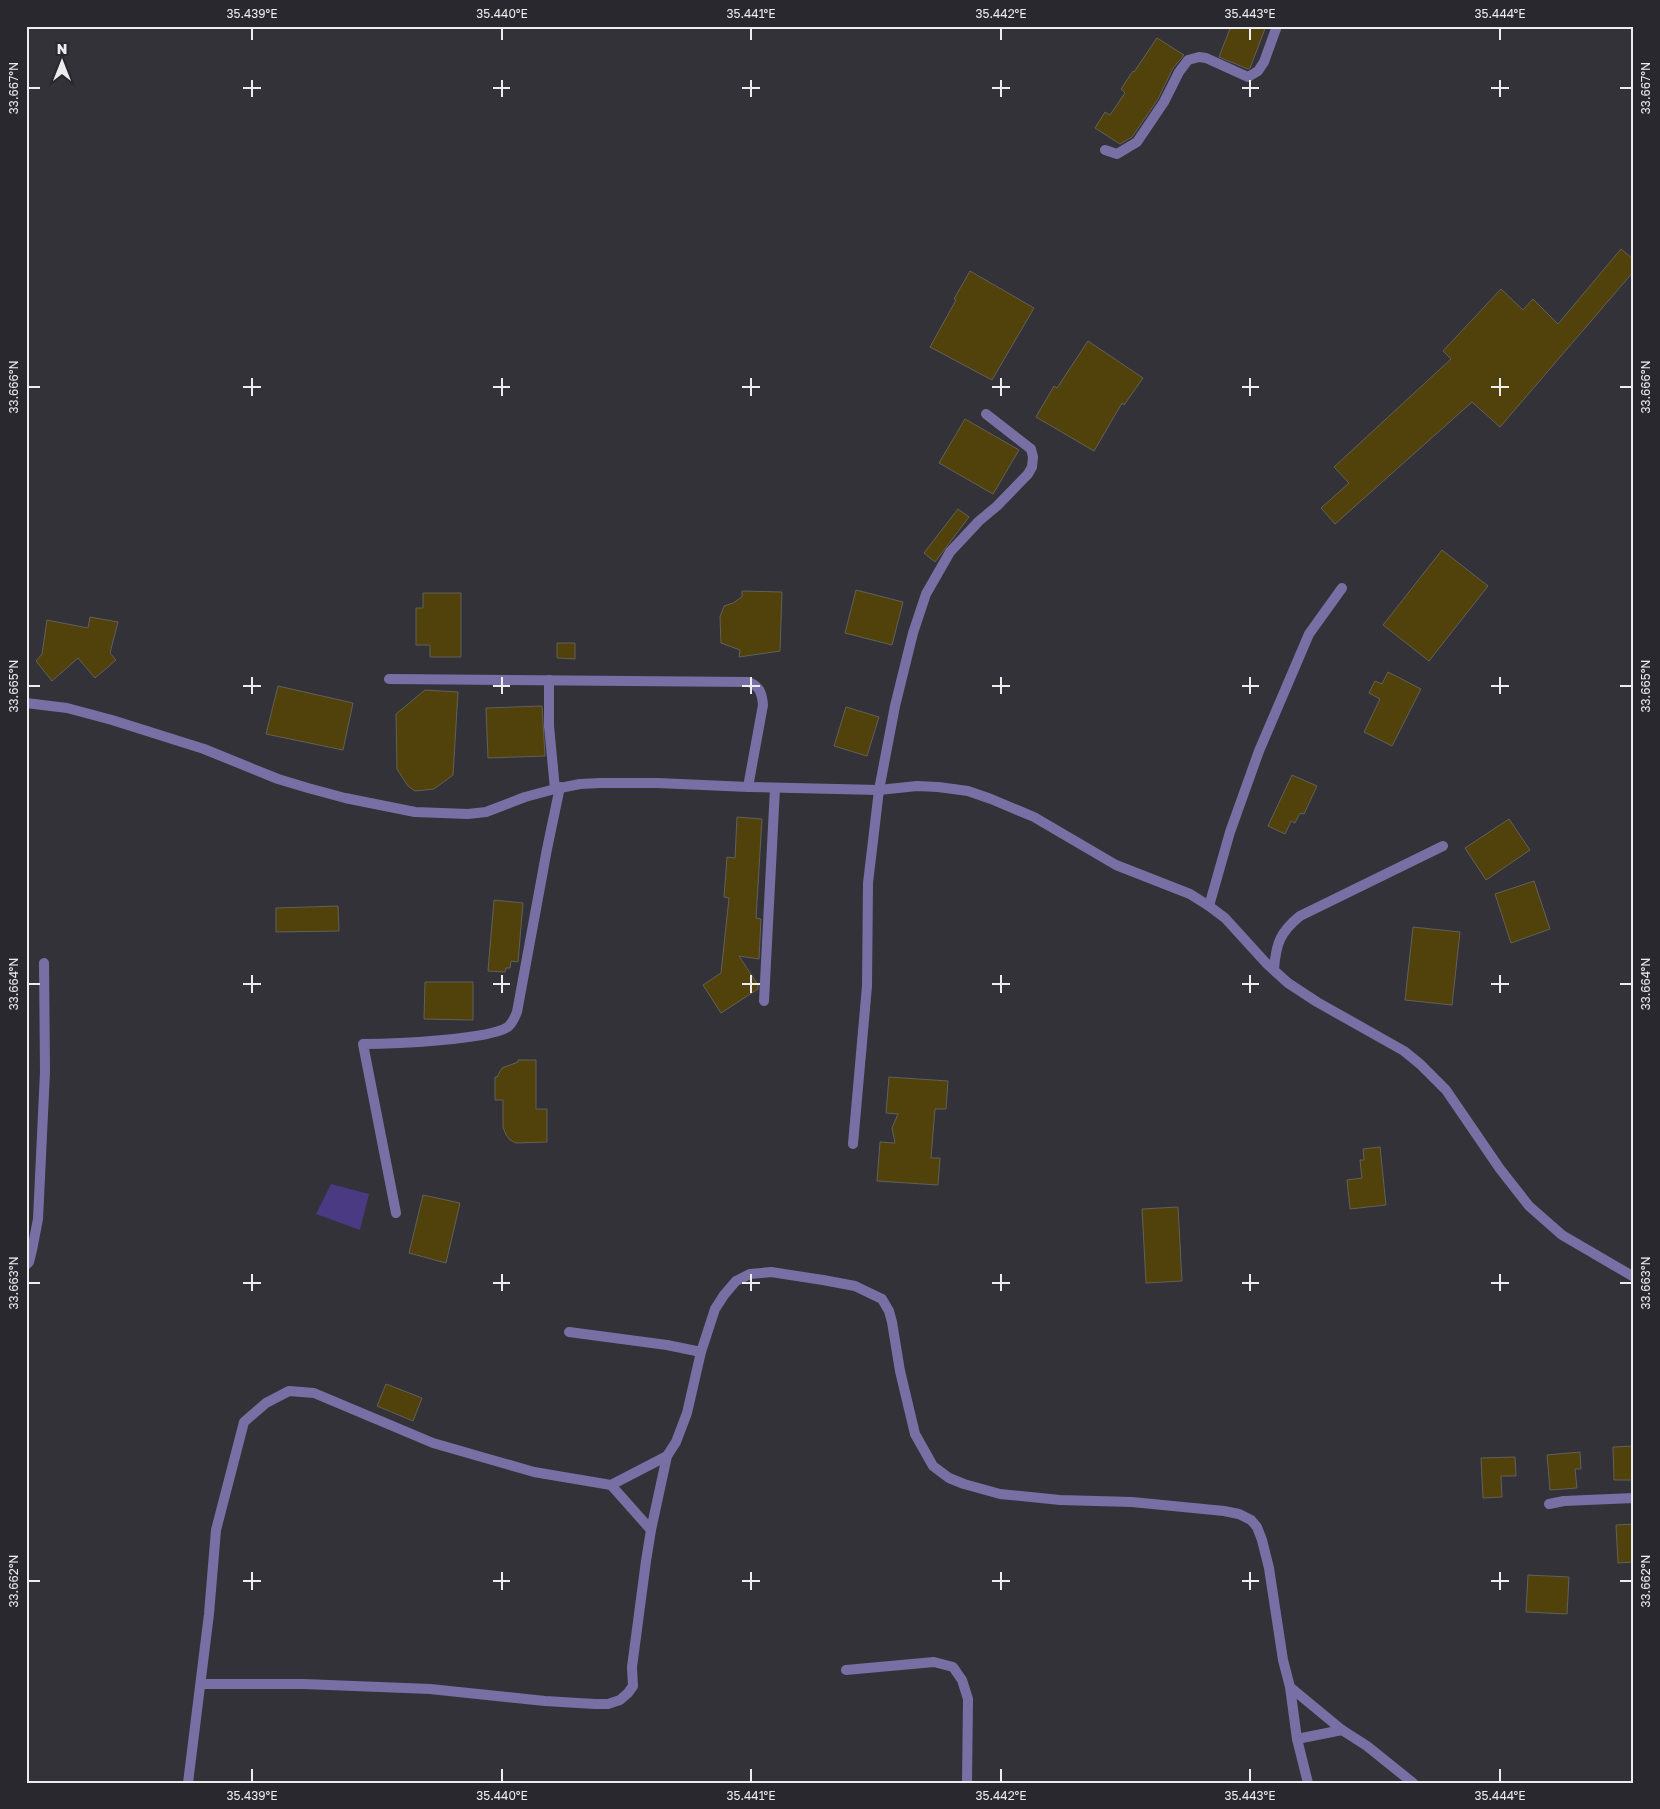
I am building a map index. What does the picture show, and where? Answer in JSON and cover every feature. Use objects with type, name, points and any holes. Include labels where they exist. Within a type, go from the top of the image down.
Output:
[{"type":"street","points":[[1105,150],[1117,154],[1137,142],[1164,102],[1179,72],[1188,60],[1198,57],[1206,58],[1248,76],[1258,71],[1264,62],[1277,26]]},
{"type":"street","points":[[852,1144],[867,986],[868,883],[879,790],[913,633],[926,594],[950,552],[979,521],[1018,486],[1032,467],[1033,457],[1031,449],[986,414]]},
{"type":"street","points":[[1209,906],[1230,832],[1259,752],[1309,634],[1342,588]]},
{"type":"street","points":[[389,679],[749,682],[757,686],[762,696],[763,705],[748,787]]},
{"type":"street","points":[[396,1213],[363,1044],[398,1044],[492,1033],[510,1025],[517,1012],[558,788],[549,726],[550,680]]},
{"type":"street","points":[[26,703],[67,708],[112,720],[204,749],[278,779],[344,798],[415,812],[468,814],[486,812],[525,797],[558,788],[601,782],[658,782],[775,788],[879,790],[917,786],[968,791],[991,799],[1034,817],[1116,865],[1190,894],[1225,918],[1288,983],[1317,1002],[1404,1051],[1446,1090],[1500,1170],[1529,1206],[1562,1235],[1634,1278]]},
{"type":"street","points":[[764,1001],[775,788]]},
{"type":"street","points":[[1274,969],[1275,953],[1281,938],[1287,927],[1300,916],[1443,846]]},
{"type":"street","points":[[26,1265],[29,1262],[38,1219],[46,1072],[44,963]]},
{"type":"street","points":[[201,1684],[304,1684],[430,1689],[545,1701],[595,1704],[608,1704],[620,1700],[633,1686],[632,1667],[635,1638],[651,1530],[667,1456],[676,1442],[687,1413],[701,1352],[715,1309],[724,1294],[736,1281],[750,1274],[771,1272],[855,1286],[882,1299],[889,1311],[892,1322],[900,1371],[915,1434],[933,1466],[949,1478],[1000,1494],[1060,1500],[1132,1502],[1224,1511],[1239,1514],[1251,1520],[1257,1527],[1262,1540],[1269,1568],[1283,1660],[1290,1686],[1297,1739],[1308,1783]]},
{"type":"street","points":[[569,1332],[667,1345],[701,1352]]},
{"type":"street","points":[[188,1783],[210,1614],[216,1530],[244,1422],[266,1403],[289,1391],[314,1393],[433,1443],[534,1472],[611,1485],[667,1456]]},
{"type":"street","points":[[611,1485],[651,1530]]},
{"type":"street","points":[[1548,1504],[1564,1501],[1634,1498]]},
{"type":"street","points":[[846,1670],[934,1662],[953,1667],[962,1680],[968,1699],[967,1783]]},
{"type":"street","points":[[1290,1686],[1342,1730],[1367,1746],[1413,1783]]},
{"type":"street","points":[[1297,1739],[1342,1730]]},
{"type":"shaded area","points":[[331,1184],[369,1194],[360,1230],[316,1214]]},
{"type":"building","points":[[1231,26],[1266,26],[1248,69],[1219,57]]},
{"type":"building","points":[[1157,38],[1184,55],[1173,68],[1158,99],[1132,137],[1120,144],[1095,128],[1105,112],[1110,115],[1125,93],[1121,89]]},
{"type":"building","points":[[1621,249],[1634,260],[1634,271],[1500,427],[1472,402],[1335,524],[1321,508],[1349,483],[1334,467],[1451,359],[1443,351],[1501,289],[1523,310],[1533,299],[1558,324]]},
{"type":"building","points":[[970,271],[1034,308],[992,380],[930,347]]},
{"type":"building","points":[[1088,341],[1143,378],[1124,405],[1122,403],[1094,451],[1036,417],[1054,386],[1057,388]]},
{"type":"building","points":[[965,419],[1019,450],[993,494],[939,463]]},
{"type":"building","points":[[958,509],[969,517],[935,562],[924,553]]},
{"type":"building","points":[[1442,550],[1488,586],[1429,661],[1383,625]]},
{"type":"building","points":[[856,590],[903,602],[892,645],[845,633]]},
{"type":"building","points":[[742,591],[782,592],[780,651],[739,657],[740,650],[721,643],[720,617],[724,606],[742,597]]},
{"type":"building","points":[[423,593],[461,593],[461,657],[430,657],[430,645],[416,645],[416,608],[423,608]]},
{"type":"building","points":[[90,617],[118,622],[110,653],[116,660],[95,678],[78,658],[52,681],[36,661],[42,654],[47,620],[88,628]]},
{"type":"building","points":[[557,643],[575,643],[575,659],[557,658]]},
{"type":"building","points":[[1388,672],[1421,689],[1392,746],[1364,732],[1380,699],[1369,693],[1375,681],[1382,684]]},
{"type":"building","points":[[278,686],[353,703],[343,750],[266,734]]},
{"type":"building","points":[[425,690],[458,692],[453,775],[434,789],[415,791],[408,786],[397,769],[396,714]]},
{"type":"building","points":[[542,706],[545,756],[488,758],[486,708]]},
{"type":"building","points":[[846,707],[879,717],[867,756],[834,746]]},
{"type":"building","points":[[1292,775],[1317,786],[1304,814],[1300,813],[1295,823],[1291,821],[1285,834],[1268,826]]},
{"type":"building","points":[[737,817],[762,819],[756,918],[761,919],[759,959],[739,956],[758,985],[758,989],[721,1013],[703,985],[721,973],[729,898],[724,897],[727,857],[735,858]]},
{"type":"building","points":[[1509,819],[1530,850],[1486,880],[1465,848]]},
{"type":"building","points":[[1534,881],[1550,929],[1511,943],[1495,894]]},
{"type":"building","points":[[494,900],[523,903],[518,962],[511,961],[510,968],[506,968],[505,972],[488,971]]},
{"type":"building","points":[[338,906],[339,931],[276,932],[276,908]]},
{"type":"building","points":[[1413,927],[1460,932],[1452,1005],[1405,1000]]},
{"type":"building","points":[[425,982],[473,982],[473,1020],[424,1019]]},
{"type":"building","points":[[518,1060],[536,1060],[536,1109],[547,1109],[547,1142],[516,1143],[510,1140],[503,1127],[503,1100],[495,1100],[495,1077],[497,1077],[502,1068],[518,1062]]},
{"type":"building","points":[[889,1077],[948,1081],[946,1109],[935,1109],[931,1158],[940,1158],[938,1185],[877,1181],[880,1142],[895,1143],[892,1128],[898,1114],[886,1113]]},
{"type":"building","points":[[1380,1147],[1386,1205],[1350,1209],[1347,1180],[1362,1178],[1360,1160],[1364,1160],[1363,1149]]},
{"type":"building","points":[[423,1195],[460,1203],[446,1263],[409,1253]]},
{"type":"building","points":[[1178,1207],[1182,1281],[1146,1283],[1142,1209]]},
{"type":"building","points":[[386,1384],[422,1398],[413,1421],[377,1406]]},
{"type":"building","points":[[1634,1446],[1634,1480],[1614,1480],[1613,1447]]},
{"type":"building","points":[[1580,1452],[1581,1469],[1575,1469],[1577,1488],[1550,1490],[1547,1455]]},
{"type":"building","points":[[1515,1457],[1516,1476],[1501,1476],[1502,1497],[1483,1498],[1481,1458]]},
{"type":"building","points":[[1634,1524],[1634,1562],[1618,1563],[1616,1525]]},
{"type":"building","points":[[1528,1575],[1569,1577],[1567,1614],[1526,1612]]}]
